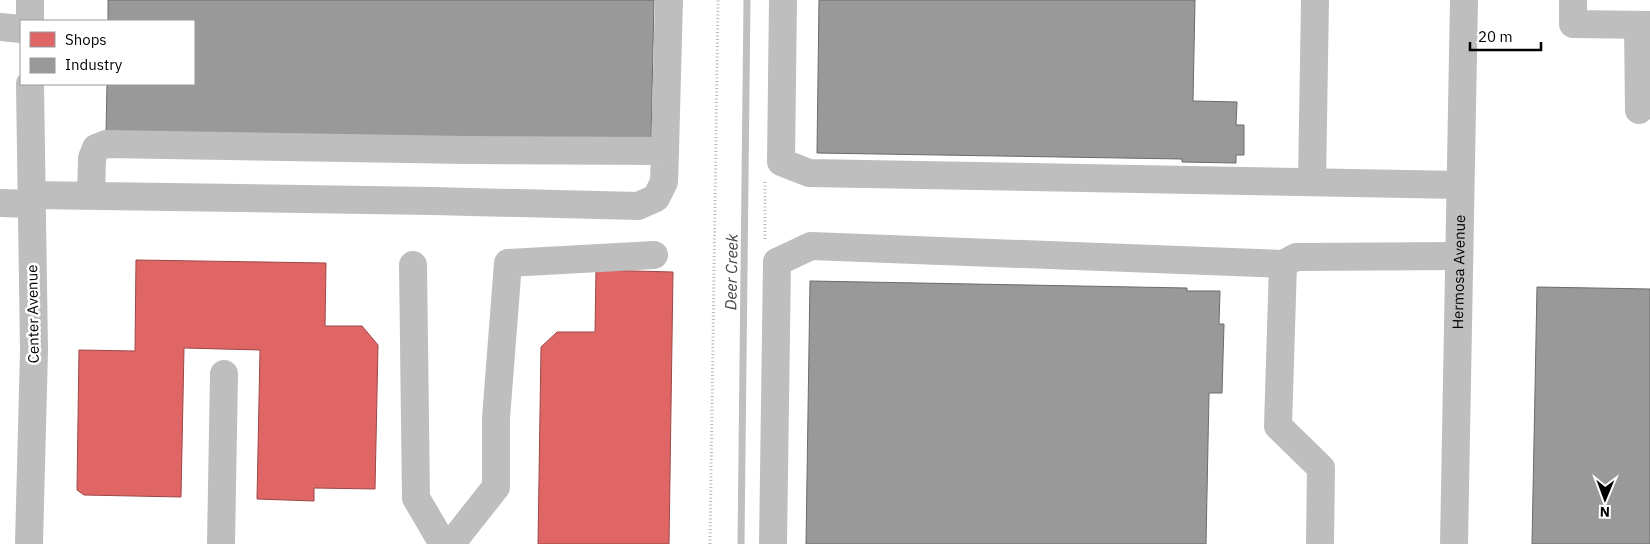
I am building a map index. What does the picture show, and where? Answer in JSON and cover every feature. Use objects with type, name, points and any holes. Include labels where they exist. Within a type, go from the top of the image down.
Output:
[{"type":"street","points":[[30,0],[30,20]]},
{"type":"street","points":[[0,203],[91,196],[638,206],[656,198],[664,182],[669,0]]},
{"type":"street","points":[[783,0],[781,162],[809,173],[1460,185]]},
{"type":"street","points":[[1312,182],[1315,0]]},
{"type":"street","name":"Hermosa Avenue","points":[[1454,544],[1464,0]]},
{"type":"street","points":[[1573,0],[1573,24],[1644,25],[1639,110]]},
{"type":"street","points":[[0,28],[20,29]]},
{"type":"street","name":"Center Avenue","points":[[30,85],[34,350],[30,544]]},
{"type":"street","points":[[91,196],[92,158],[96,148],[106,144],[665,151]]},
{"type":"street","points":[[773,544],[777,262],[811,246],[1283,264],[1296,257],[1459,256]]},
{"type":"street","points":[[451,544],[496,487],[496,418],[508,263],[654,255]]},
{"type":"street","points":[[1283,264],[1278,426],[1321,468],[1320,544]]},
{"type":"street","points":[[413,265],[416,498],[443,544]]},
{"type":"street","points":[[221,544],[224,374]]},
{"type":"path","points":[[710,544],[718,0]]},
{"type":"building: Shops","points":[[136,260],[326,263],[325,326],[362,326],[378,345],[375,489],[314,488],[314,501],[257,499],[260,350],[184,348],[181,497],[84,495],[77,490],[79,350],[135,351]]},
{"type":"building: Shops","points":[[596,270],[673,272],[669,544],[538,544],[541,347],[557,332],[595,332]]},
{"type":"building: Industry","points":[[108,0],[654,0],[651,143],[106,134],[107,85],[195,85],[195,20],[108,20]]},
{"type":"building: Industry","points":[[819,0],[1195,0],[1193,101],[1237,102],[1236,125],[1244,125],[1244,155],[1236,155],[1236,163],[1182,162],[1182,159],[817,153]]},
{"type":"building: Industry","points":[[810,281],[1187,288],[1187,291],[1220,291],[1219,324],[1224,324],[1222,393],[1209,393],[1206,544],[806,544]]},
{"type":"building: Industry","points":[[1537,287],[1650,289],[1650,544],[1532,544]]},
{"type":"waterway","name":"Deer Creek","points":[[741,544],[747,0]]}]
